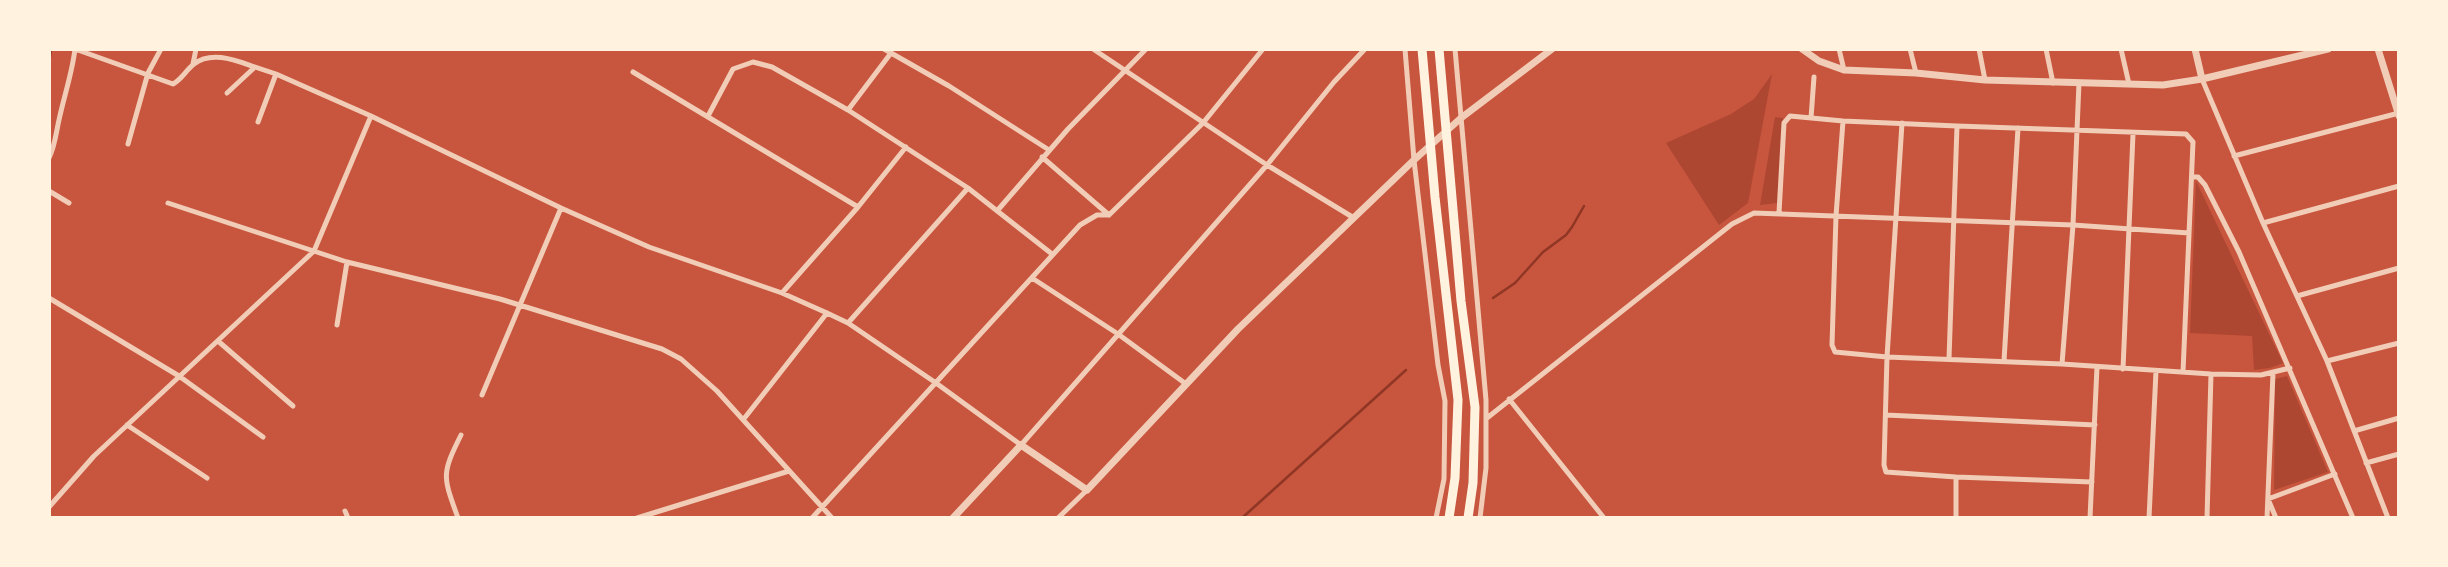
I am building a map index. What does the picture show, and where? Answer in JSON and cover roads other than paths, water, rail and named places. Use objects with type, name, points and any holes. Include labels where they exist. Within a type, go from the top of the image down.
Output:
[{"type":"highway","points":[[1422,49],[1435,197],[1458,400],[1455,478],[1449,518]]},
{"type":"highway","points":[[1439,49],[1461,301],[1475,407],[1473,482],[1468,518]]},
{"type":"street","points":[[49,158],[54,148],[71,79],[75,49],[173,83],[194,64],[210,58],[221,58],[255,67],[371,116],[561,208],[649,247],[782,293],[848,323],[1087,490]]},
{"type":"street","points":[[128,144],[148,73],[161,49]]},
{"type":"street","points":[[194,64],[196,49]]},
{"type":"street","points":[[884,49],[949,86],[1049,150]]},
{"type":"street","points":[[1093,49],[1267,165],[1354,218]]},
{"type":"street","points":[[997,211],[1049,150],[1146,49]]},
{"type":"street","points":[[812,518],[1052,254],[1089,218],[1109,215],[1203,123],[1263,49]]},
{"type":"street","points":[[953,518],[1021,445],[1267,165],[1334,82],[1365,49]]},
{"type":"street","points":[[1405,49],[1414,160],[1445,401],[1444,479],[1436,518]]},
{"type":"street","points":[[1455,49],[1487,418],[1486,468],[1480,518]]},
{"type":"street","points":[[1058,518],[1238,329],[1414,160],[1461,118],[1552,49]]},
{"type":"street","points":[[1802,49],[1819,61],[1844,70],[1916,73],[1985,80],[2162,85],[2202,79],[2328,49]]},
{"type":"street","points":[[1839,49],[1844,70]]},
{"type":"street","points":[[1910,49],[1916,73]]},
{"type":"street","points":[[1979,49],[1985,80]]},
{"type":"street","points":[[2046,49],[2053,83]]},
{"type":"street","points":[[2121,49],[2129,84]]},
{"type":"street","points":[[2195,49],[2202,79],[2263,223],[2327,361],[2388,518]]},
{"type":"street","points":[[2234,156],[2399,114],[2378,49]]},
{"type":"street","points":[[848,110],[891,53]]},
{"type":"street","points":[[708,116],[733,69],[753,62],[772,67],[848,110],[968,188],[1052,254]]},
{"type":"street","points":[[227,93],[255,67]]},
{"type":"street","points":[[633,72],[858,207]]},
{"type":"street","points":[[258,122],[276,74]]},
{"type":"street","points":[[1811,117],[1814,76]]},
{"type":"street","points":[[2062,364],[2073,225],[2079,83]]},
{"type":"street","points":[[49,507],[94,456],[314,251],[371,116]]},
{"type":"street","points":[[1779,214],[1784,123],[1790,116],[1843,121],[2186,134],[2193,142],[2193,177],[2183,372]]},
{"type":"street","points":[[1843,121],[1836,216],[1832,345],[1835,352],[2211,374],[2273,373],[2290,368]]},
{"type":"street","points":[[1902,123],[1887,357],[1886,471],[1956,477],[2092,482]]},
{"type":"street","points":[[1949,359],[1957,126]]},
{"type":"street","points":[[2004,361],[2018,128]]},
{"type":"street","points":[[2123,369],[2133,134]]},
{"type":"street","points":[[782,293],[858,207],[906,147]]},
{"type":"street","points":[[1042,158],[1109,215]]},
{"type":"street","points":[[2193,177],[2202,180],[2209,191],[2239,252],[2353,518]]},
{"type":"street","points":[[2263,223],[2399,186]]},
{"type":"street","points":[[848,323],[968,188]]},
{"type":"street","points":[[49,191],[69,203]]},
{"type":"street","points":[[168,203],[346,262],[519,304],[662,349],[681,359],[717,391],[832,518]]},
{"type":"street","points":[[482,395],[561,208]]},
{"type":"street","points":[[1487,418],[1732,224],[1754,213],[2073,225],[2189,233]]},
{"type":"street","points":[[337,325],[346,262]]},
{"type":"street","points":[[2297,296],[2399,268]]},
{"type":"street","points":[[1032,278],[1118,334],[1186,384]]},
{"type":"street","points":[[49,298],[179,376],[263,437]]},
{"type":"street","points":[[743,420],[827,313]]},
{"type":"street","points":[[218,341],[293,406]]},
{"type":"street","points":[[2327,361],[2399,343]]},
{"type":"street","points":[[2090,518],[2097,367]]},
{"type":"street","points":[[2149,518],[2156,371]]},
{"type":"street","points":[[2267,518],[2273,373]]},
{"type":"street","points":[[2207,518],[2211,374]]},
{"type":"street","points":[[1509,399],[1604,518]]},
{"type":"street","points":[[1886,415],[2095,425]]},
{"type":"street","points":[[2354,431],[2399,418]]},
{"type":"street","points":[[127,425],[207,478]]},
{"type":"street","points":[[458,518],[445,480],[449,459],[461,435]]},
{"type":"street","points":[[2367,463],[2399,454]]},
{"type":"street","points":[[637,518],[789,471]]},
{"type":"street","points":[[2268,499],[2335,474]]},
{"type":"street","points":[[1956,477],[1956,518]]},
{"type":"street","points":[[2268,499],[2276,518]]},
{"type":"street","points":[[345,511],[348,518]]},
{"type":"waterway","points":[[49,64],[51,49]]},
{"type":"waterway","points":[[1493,298],[1515,283],[1543,252],[1566,235],[1584,206]]},
{"type":"waterway","points":[[1242,518],[1406,370]]}]
